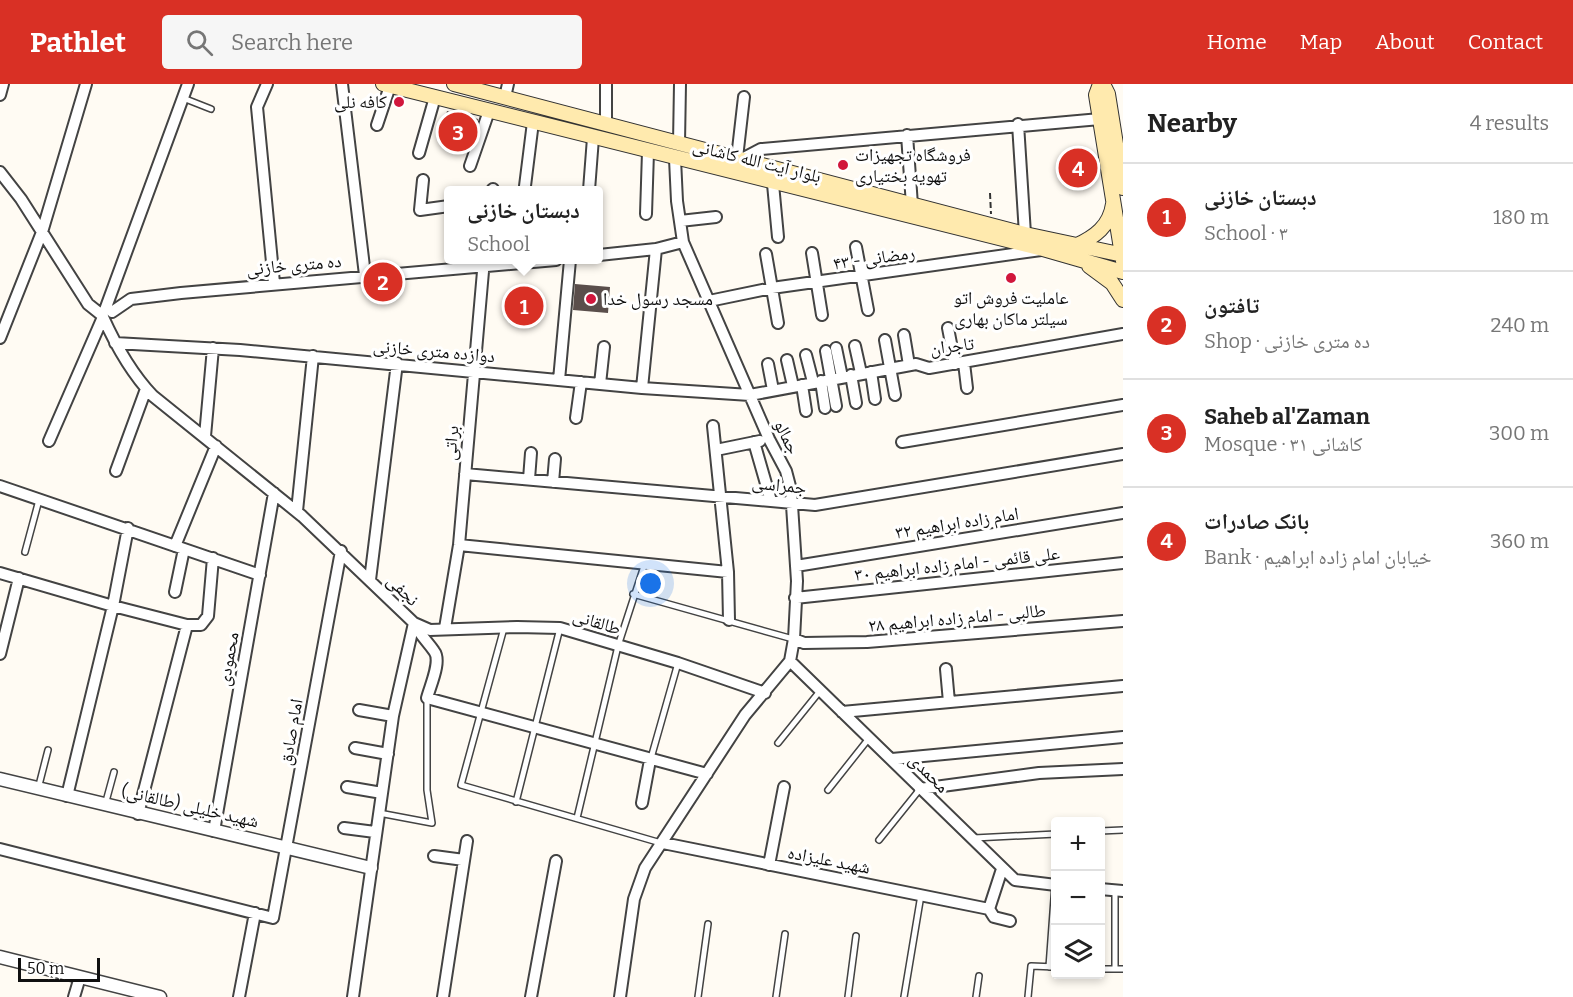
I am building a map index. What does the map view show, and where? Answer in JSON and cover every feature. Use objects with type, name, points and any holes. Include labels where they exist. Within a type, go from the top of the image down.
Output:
[{"type":"main road","name":"بلوار آیت الله کاشانی","points":[[454,84],[506,91],[606,124],[1025,234],[1075,252]]},
{"type":"main road","points":[[1102,84],[1096,95],[1100,119],[1121,188],[1104,228],[1075,252],[1112,283],[1123,300]]},
{"type":"main road","points":[[1102,84],[1108,94],[1120,150],[1119,261]]},
{"type":"main road","name":"بلوار آیت الله کاشانی","points":[[387,85],[773,184],[1043,249],[1075,252],[1119,261]]},
{"type":"main road","points":[[675,159],[679,143]]},
{"type":"street","points":[[0,95],[3,84]]},
{"type":"street","points":[[0,338],[42,232],[86,84]]},
{"type":"street","points":[[49,441],[105,314],[188,84]]},
{"type":"street","points":[[267,84],[257,107],[274,283]]},
{"type":"street","points":[[342,84],[365,275]]},
{"type":"street","points":[[606,84],[606,124]]},
{"type":"street","points":[[679,143],[680,84]]},
{"type":"street","points":[[377,125],[387,85]]},
{"type":"street","points":[[419,153],[435,97]]},
{"type":"street","points":[[744,97],[740,158],[761,149],[1018,124],[1100,119]]},
{"type":"street","points":[[470,166],[489,111]]},
{"type":"street","points":[[525,186],[533,122]]},
{"type":"street","points":[[1018,124],[1025,234]]},
{"type":"street","points":[[907,135],[912,205]]},
{"type":"street","points":[[589,186],[593,138]]},
{"type":"street","points":[[646,214],[648,152]]},
{"type":"street","name":"جمالو","points":[[675,159],[683,242],[769,439],[786,471],[793,505],[796,566],[794,639],[790,661]]},
{"type":"street","points":[[0,172],[88,303],[105,314]]},
{"type":"street","points":[[423,180],[420,210],[444,207]]},
{"type":"street","points":[[773,184],[778,237]]},
{"type":"street","points":[[680,221],[716,217]]},
{"type":"street","points":[[603,255],[656,249],[683,242]]},
{"type":"street","points":[[856,247],[868,310]]},
{"type":"street","points":[[642,388],[656,249]]},
{"type":"street","name":"رمضانی - ۴۳","points":[[709,301],[772,288],[1043,249]]},
{"type":"street","points":[[812,253],[822,315]]},
{"type":"street","points":[[766,254],[778,323]]},
{"type":"street","name":"ده متری خازنی","points":[[105,314],[131,299],[466,264]]},
{"type":"street","name":"براتی","points":[[445,628],[459,545],[484,264]]},
{"type":"street","points":[[559,380],[570,264]]},
{"type":"street","name":"نجفی","points":[[105,314],[114,343],[146,389],[341,550],[414,623],[393,716],[353,997]]},
{"type":"street","points":[[948,328],[967,387]]},
{"type":"street","name":"تاجران","points":[[750,395],[909,365],[916,364],[928,368],[1123,334]]},
{"type":"street","points":[[904,335],[909,365]]},
{"type":"street","points":[[885,340],[895,395]]},
{"type":"street","name":"دوازده متری خازنی","points":[[114,343],[313,356],[642,388],[750,395]]},
{"type":"street","points":[[806,411],[855,346]]},
{"type":"street","points":[[600,384],[604,347]]},
{"type":"street","points":[[204,436],[213,348]]},
{"type":"street","points":[[831,350],[831,407]]},
{"type":"street","points":[[806,355],[856,403]]},
{"type":"street","points":[[297,512],[313,356]]},
{"type":"street","points":[[787,360],[875,399]]},
{"type":"street","points":[[370,580],[397,363]]},
{"type":"street","points":[[768,364],[773,390]]},
{"type":"street","points":[[576,418],[581,382]]},
{"type":"street","points":[[116,471],[146,389]]},
{"type":"street","points":[[902,442],[1123,405]]},
{"type":"street","points":[[713,426],[728,572],[729,620]]},
{"type":"street","points":[[716,450],[769,439]]},
{"type":"street","points":[[754,442],[771,501]]},
{"type":"street","points":[[175,592],[180,547],[216,447]]},
{"type":"street","points":[[529,479],[531,453]]},
{"type":"street","name":"جمراسی","points":[[465,474],[721,496],[793,505],[815,505],[1123,454]]},
{"type":"street","points":[[553,482],[555,459]]},
{"type":"street","points":[[0,486],[260,575]]},
{"type":"street","name":"محمودی","points":[[214,831],[274,494]]},
{"type":"street","name":"امام زاده ابراهیم ۳۲","points":[[796,566],[1123,513]]},
{"type":"street","points":[[66,796],[113,606],[128,528]]},
{"type":"street","points":[[459,545],[728,572]]},
{"type":"street","name":"امام صادق","points":[[255,913],[273,918],[341,550]]},
{"type":"street","points":[[0,573],[186,625],[201,625],[208,616],[213,558]]},
{"type":"street","name":"علی قائمی - امام زاده ابراهیم ۳۰","points":[[795,598],[1123,563]]},
{"type":"street","points":[[0,654],[19,578]]},
{"type":"street","name":"طالبی - امام زاده ابراهیم ۲۸","points":[[794,639],[804,643],[867,642],[1123,621]]},
{"type":"street","points":[[414,623],[421,638],[435,652],[437,659],[427,698],[707,774]]},
{"type":"street","name":"طالقانی","points":[[414,623],[430,630],[504,627],[560,628],[678,663],[765,693]]},
{"type":"street","points":[[138,814],[186,625]]},
{"type":"street","points":[[620,997],[638,882],[645,868],[746,715],[790,661]]},
{"type":"street","name":"محمدی","points":[[790,661],[973,838],[1002,869],[1015,880],[1051,884]]},
{"type":"street","points":[[946,669],[949,702]]},
{"type":"street","points":[[842,712],[1123,686]]},
{"type":"street","points":[[359,710],[393,716]]},
{"type":"street","points":[[892,759],[1123,737]]},
{"type":"street","points":[[355,748],[388,754]]},
{"type":"street","points":[[642,803],[650,760]]},
{"type":"street","points":[[920,789],[1039,773],[1123,769]]},
{"type":"street","name":"شهید خلیلی (طالقانی)","points":[[0,779],[138,814],[371,868]]},
{"type":"street","points":[[347,787],[382,793]]},
{"type":"street","points":[[770,865],[784,787]]},
{"type":"street","points":[[344,828],[375,832]]},
{"type":"street","points":[[443,997],[466,841]]},
{"type":"street","name":"شهید علیزاده","points":[[663,843],[989,909],[994,917],[1010,921]]},
{"type":"street","points":[[0,849],[255,913],[239,997]]},
{"type":"street","points":[[434,856],[464,860]]},
{"type":"street","points":[[531,997],[556,861]]},
{"type":"street","points":[[989,909],[1002,869]]},
{"type":"street","points":[[0,957],[80,977],[125,993],[160,997]]},
{"type":"street","points":[[74,997],[80,977]]},
{"type":"lane","points":[[183,98],[211,109]]},
{"type":"lane","points":[[25,552],[39,500]]},
{"type":"lane","points":[[577,818],[618,646],[633,594],[645,563]]},
{"type":"lane","points":[[633,594],[794,639]]},
{"type":"lane","points":[[504,627],[479,712],[461,785],[663,843]]},
{"type":"lane","points":[[516,801],[560,628]]},
{"type":"lane","points":[[650,760],[678,663]]},
{"type":"lane","points":[[778,743],[820,691]]},
{"type":"lane","points":[[379,813],[432,823],[427,790],[427,698]]},
{"type":"lane","points":[[828,790],[870,737]]},
{"type":"lane","points":[[38,789],[48,750]]},
{"type":"lane","points":[[105,805],[114,772]]},
{"type":"lane","points":[[879,840],[920,789]]},
{"type":"lane","points":[[1105,831],[1123,830]]},
{"type":"lane","points":[[973,838],[1051,834]]},
{"type":"lane","points":[[1115,969],[1119,891]]},
{"type":"lane","points":[[904,997],[922,894]]},
{"type":"lane","points":[[698,997],[708,924]]},
{"type":"lane","points":[[776,997],[785,934]]},
{"type":"lane","points":[[848,997],[856,936]]},
{"type":"lane","points":[[1028,997],[1031,966],[1051,967]]},
{"type":"lane","points":[[1105,969],[1123,969]]},
{"type":"lane","points":[[976,997],[979,976]]},
{"type":"path","points":[[990,193],[992,225]]},
{"type":"building","points":[[447,111],[478,119],[467,153],[454,151],[456,144],[440,139]]},
{"type":"building","points":[[1088,152],[1092,181],[1068,183],[1065,154]]},
{"type":"building","name":"مسجد رسول خدا","points":[[575,284],[610,287],[608,313],[573,310]]},
{"type":"place","name":"کافه نلی","points":[[399,102]]},
{"type":"place","name":"Saheb al'Zaman","points":[[458,132]]},
{"type":"place","name":"فروشگاه تجهیزات تهویه بختیاری","points":[[843,165]]},
{"type":"place","name":"بانک صادرات","points":[[1078,168]]},
{"type":"place","name":"عاملیت فروش اتو سیلتر ماکان بهاری","points":[[1011,278]]},
{"type":"place","name":"تافتون","points":[[383,282]]},
{"type":"place","name":"مسجد رسول خدا","points":[[591,299]]},
{"type":"place","name":"دبستان خازنی","points":[[524,306]]}]
